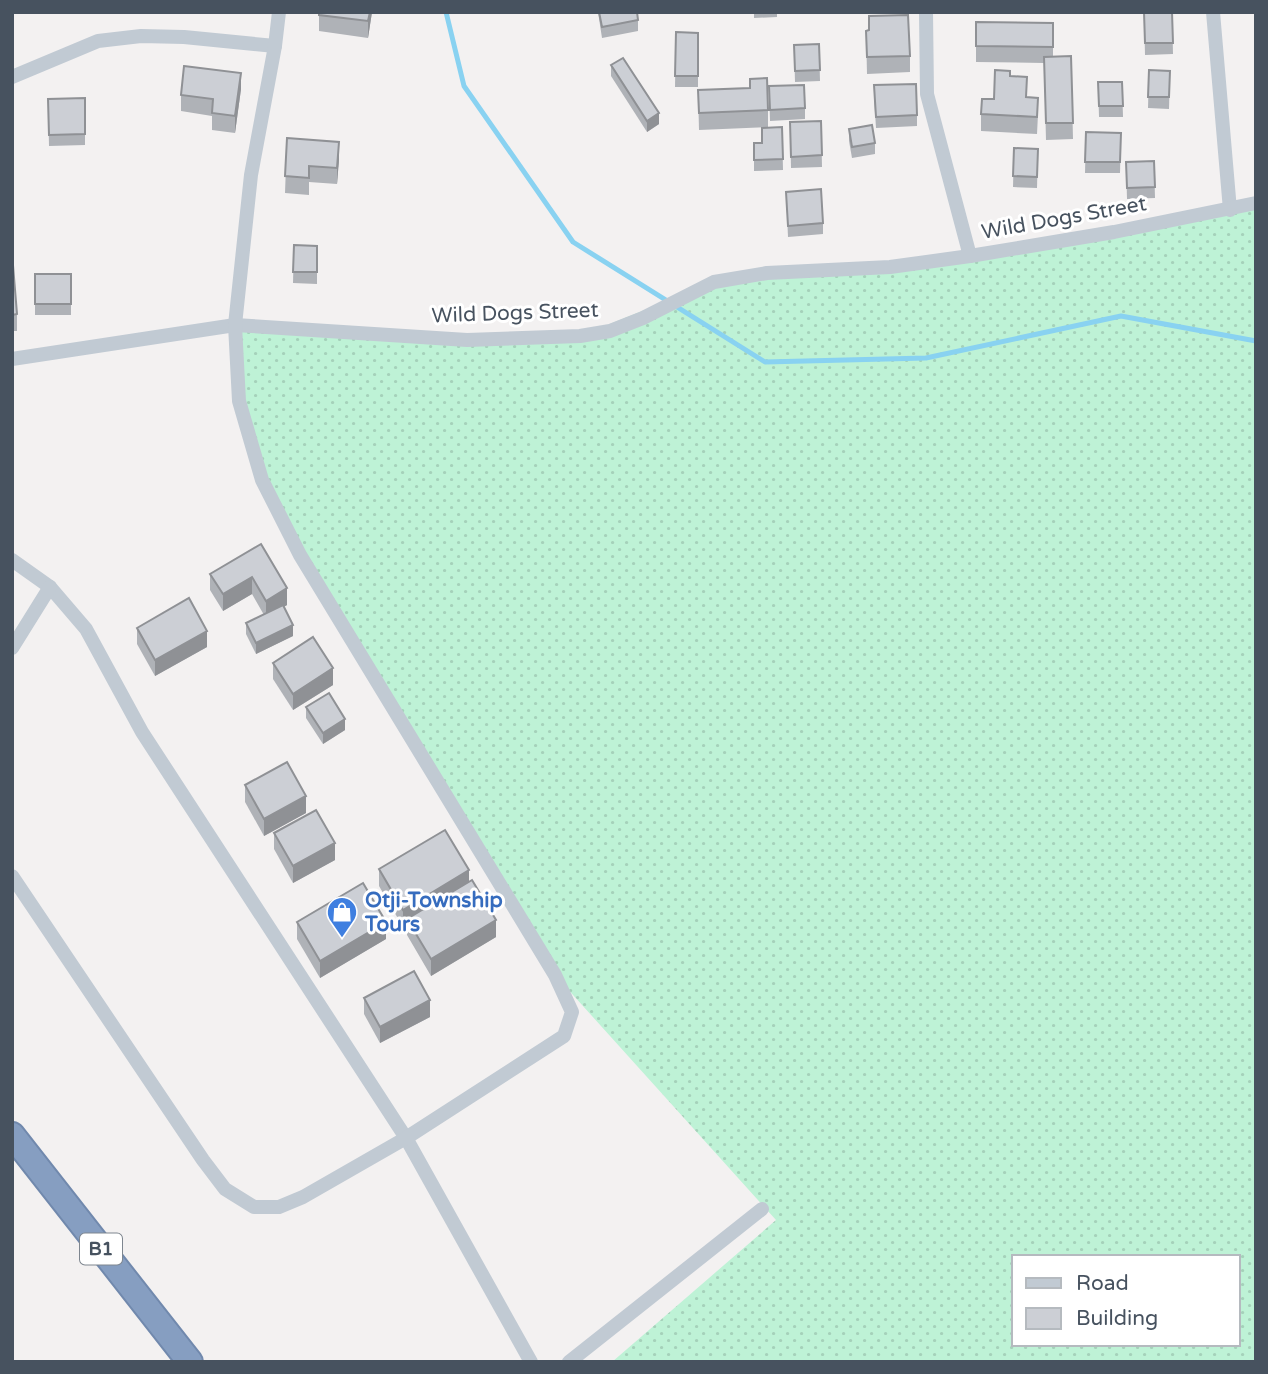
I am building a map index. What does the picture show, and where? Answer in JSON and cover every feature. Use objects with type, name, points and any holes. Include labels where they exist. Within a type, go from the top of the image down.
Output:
[{"type":"highway","name":"B1","points":[[12,1135],[190,1362]]},
{"type":"street","points":[[12,876],[203,1160],[225,1189],[254,1207],[279,1207],[406,1138],[564,1036],[572,1012],[555,975],[300,555],[262,480],[239,401],[235,325],[251,175],[279,12]]},
{"type":"street","points":[[926,12],[927,94],[970,256]]},
{"type":"street","points":[[1213,12],[1230,210]]},
{"type":"street","points":[[12,77],[98,41],[141,36],[184,37],[275,46]]},
{"type":"street","name":"Wild Dogs Street","points":[[12,359],[235,325],[467,340],[580,336],[610,331],[714,282],[767,273],[890,267],[970,256],[1230,210],[1256,203]]},
{"type":"street","points":[[12,560],[50,587],[86,629],[142,732],[406,1138],[531,1362]]},
{"type":"street","points":[[12,648],[50,587]]},
{"type":"street","points":[[569,1362],[762,1209]]},
{"type":"green space","points":[[1256,203],[1256,1362],[612,1362],[776,1220],[555,975],[262,480],[239,401],[235,325],[467,340],[580,336],[714,282],[890,267]]},
{"type":"building","points":[[319,12],[370,12],[368,21],[319,15]]},
{"type":"building","points":[[599,12],[637,12],[638,20],[602,27]]},
{"type":"building","points":[[1144,12],[1172,12],[1173,43],[1145,43]]},
{"type":"building","points":[[908,15],[910,56],[867,57],[866,31],[869,30],[869,16]]},
{"type":"building","points":[[976,22],[1053,23],[1053,47],[976,46]]},
{"type":"building","points":[[676,32],[698,33],[698,76],[675,76]]},
{"type":"building","points":[[819,44],[820,70],[795,71],[794,45]]},
{"type":"building","points":[[1071,56],[1073,123],[1046,123],[1044,57]]},
{"type":"building","points":[[623,58],[659,113],[647,121],[611,65]]},
{"type":"building","points":[[184,66],[241,73],[235,116],[212,113],[213,99],[181,95]]},
{"type":"building","points":[[995,70],[1010,71],[1010,76],[1027,77],[1026,97],[1038,98],[1037,117],[981,114],[982,99],[994,99]]},
{"type":"building","points":[[1149,70],[1170,71],[1169,97],[1148,97]]},
{"type":"building","points":[[767,78],[768,110],[699,113],[698,90],[750,88],[750,79]]},
{"type":"building","points":[[1098,82],[1122,82],[1123,106],[1099,106]]},
{"type":"building","points":[[916,84],[917,115],[876,117],[874,85]]},
{"type":"building","points":[[804,85],[805,108],[770,110],[769,86]]},
{"type":"building","points":[[85,98],[85,134],[49,135],[48,99]]},
{"type":"building","points":[[821,121],[822,155],[791,157],[790,122]]},
{"type":"building","points":[[872,125],[875,143],[852,147],[849,129]]},
{"type":"building","points":[[782,127],[783,159],[754,160],[754,143],[762,143],[762,128]]},
{"type":"building","points":[[1086,132],[1121,133],[1120,162],[1085,162]]},
{"type":"building","points":[[287,138],[339,142],[337,168],[309,166],[309,178],[285,176]]},
{"type":"building","points":[[1014,148],[1038,149],[1037,177],[1013,176]]},
{"type":"building","points":[[1154,161],[1155,187],[1127,188],[1126,162]]},
{"type":"building","points":[[821,189],[823,223],[788,226],[786,192]]},
{"type":"building","points":[[294,245],[317,246],[317,272],[293,272]]},
{"type":"building","points":[[12,253],[17,314],[12,315]]},
{"type":"building","points":[[35,274],[71,274],[71,304],[35,304]]},
{"type":"building","points":[[261,544],[287,588],[266,601],[252,577],[223,594],[210,574]]},
{"type":"building","points":[[189,598],[207,631],[155,660],[137,628]]},
{"type":"building","points":[[283,605],[293,625],[256,643],[246,623]]},
{"type":"building","points":[[313,637],[333,668],[293,694],[273,663]]},
{"type":"building","points":[[329,693],[345,719],[323,733],[306,707]]},
{"type":"building","points":[[287,762],[306,796],[264,819],[245,785]]},
{"type":"building","points":[[316,810],[335,843],[293,866],[274,833]]},
{"type":"building","points":[[445,830],[469,870],[403,910],[379,869]]},
{"type":"building","points":[[472,880],[496,920],[431,959],[407,919]]},
{"type":"building","points":[[363,883],[386,922],[320,961],[297,922]]},
{"type":"building","points":[[414,971],[430,1000],[380,1027],[364,998]]},
{"type":"waterway","points":[[446,12],[464,86],[573,242],[765,362],[926,358],[1121,316],[1256,341]]},
{"type":"place","name":"Otji-Township Tours","points":[[342,939]]}]
